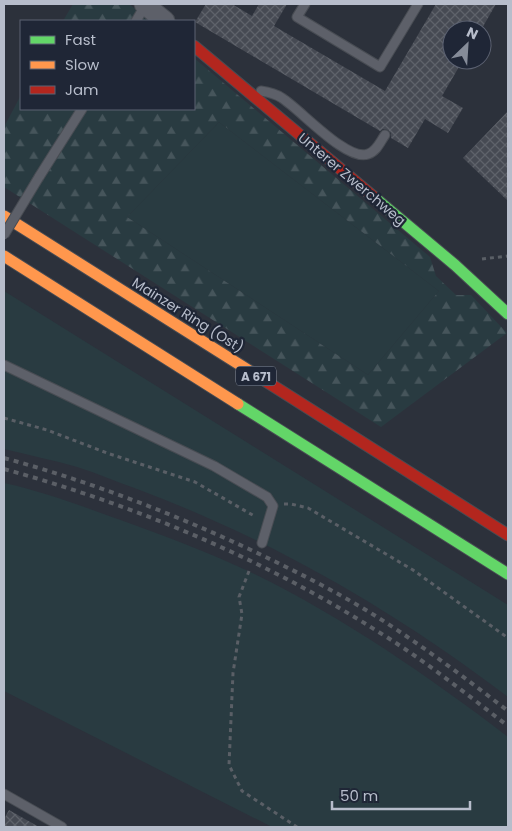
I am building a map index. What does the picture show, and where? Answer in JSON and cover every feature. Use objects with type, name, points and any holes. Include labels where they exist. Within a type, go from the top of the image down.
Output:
[{"type":"main road","name":"Unterer Zwerchweg","points":[[195,47],[455,266],[508,314]]},
{"type":"main road","name":"Mainzer Ring (Ost)","points":[[4,216],[508,535]]},
{"type":"main road","name":"A 671","points":[[4,256],[508,574]]},
{"type":"street","points":[[145,4],[164,20]]},
{"type":"lane","points":[[137,20],[145,4]]},
{"type":"lane","points":[[305,4],[297,16],[380,67],[418,4]]},
{"type":"lane","points":[[243,87],[268,92],[282,98],[343,148],[355,154],[366,156],[374,151],[385,134]]},
{"type":"lane","points":[[4,235],[81,110]]},
{"type":"lane","points":[[4,365],[214,466],[267,497],[273,506],[262,544]]},
{"type":"lane","points":[[4,794],[62,827]]},
{"type":"path","points":[[4,418],[47,430],[107,453],[195,482],[267,524]]},
{"type":"path","points":[[273,506],[291,504],[308,508],[413,570],[508,638]]},
{"type":"path","points":[[249,571],[239,597],[242,614],[233,673],[229,765],[242,791],[297,827]]},
{"type":"green space","points":[[73,4],[129,4],[149,20],[64,20]]},
{"type":"green space","points":[[195,59],[430,257],[436,276],[456,295],[471,295],[507,333],[381,427],[4,187],[4,127],[20,97],[20,110],[195,110]],"holes":[[[219,122],[439,291],[368,375],[127,217]]]},
{"type":"green space","points":[[219,122],[439,291],[368,375],[127,217]]},
{"type":"green space","points":[[4,291],[508,605],[508,697],[421,635],[376,607],[283,554],[236,530],[92,472],[4,449]]},
{"type":"green space","points":[[4,483],[85,507],[197,549],[246,570],[348,626],[414,669],[508,737],[508,827],[272,827],[4,691]]},
{"type":"building","points":[[206,4],[232,4],[252,16],[259,4],[287,4],[274,26],[385,91],[436,4],[496,4],[487,20],[442,20],[442,70],[457,70],[442,96],[463,108],[448,133],[425,119],[408,148],[391,138],[391,133],[388,130],[383,129],[380,131],[195,22]]},
{"type":"building","points":[[508,111],[508,201],[463,158]]},
{"type":"building","points":[[9,810],[39,827],[4,827],[4,819]]},
{"type":"railway","points":[[4,458],[97,487],[158,510],[219,535],[301,574],[352,602],[417,643],[508,711]]},
{"type":"railway","points":[[4,469],[101,499],[196,536],[243,557],[333,605],[394,642],[508,726]]},
{"type":"traffic: fast","points":[[375,198],[455,265],[508,314]]},
{"type":"traffic: fast","points":[[238,404],[508,574]]},
{"type":"traffic: slow","points":[[4,216],[264,380]]},
{"type":"traffic: slow","points":[[4,256],[238,404]]},
{"type":"traffic: jam","points":[[195,47],[375,198]]},
{"type":"traffic: jam","points":[[264,380],[508,535]]}]
